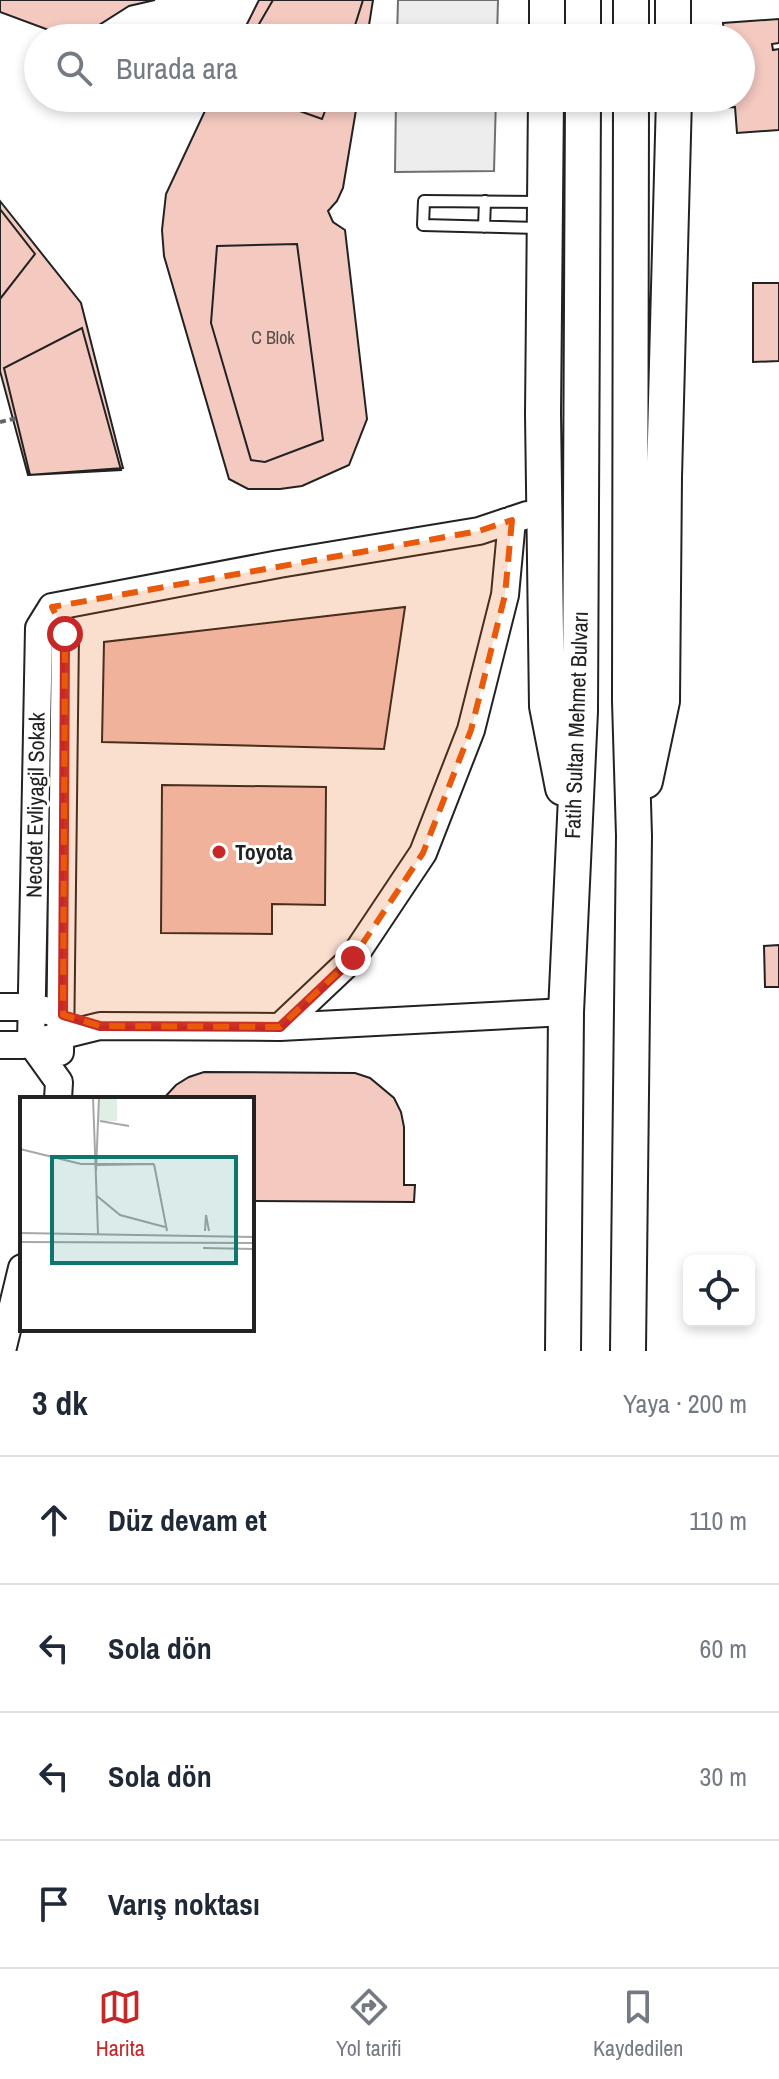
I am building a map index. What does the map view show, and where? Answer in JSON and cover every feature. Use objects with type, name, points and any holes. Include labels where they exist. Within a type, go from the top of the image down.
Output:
[{"type":"highway","points":[[547,0],[547,24]]},
{"type":"highway","points":[[583,0],[583,24]]},
{"type":"highway","points":[[631,0],[631,24]]},
{"type":"highway","points":[[673,0],[673,24]]},
{"type":"highway","points":[[546,112],[544,509],[547,706],[573,838]]},
{"type":"highway","name":"Fatih Sultan Mehmet Bulvarı","points":[[563,1351],[566,1012],[580,711],[583,112]]},
{"type":"highway","points":[[628,1351],[634,836],[630,701],[631,112]]},
{"type":"highway","points":[[634,836],[662,701],[664,477],[674,112]]},
{"type":"street","points":[[58,1091],[62,1025],[65,634],[52,607],[279,564],[479,531],[544,509]]},
{"type":"street","points":[[280,1027],[353,958],[423,853],[471,730],[505,595],[512,520]]},
{"type":"street","name":"Necdet Evliyagil Sokak","points":[[31,1043],[39,628],[52,607]]},
{"type":"street","points":[[0,1007],[31,1007],[62,1025],[100,1026],[280,1027],[566,1012]]},
{"type":"street","points":[[0,1045],[31,1043],[62,1025]]},
{"type":"street","points":[[31,1043],[58,1091]]},
{"type":"street","points":[[2,1351],[20,1276]]},
{"type":"lane","points":[[424,201],[485,201],[545,215],[484,227],[423,225],[424,201]]},
{"type":"lane","points":[[484,227],[485,201]]},
{"type":"path","points":[[0,422],[17,418]]},
{"type":"highlighted area","points":[[512,520],[505,595],[471,730],[423,853],[353,958],[280,1027],[100,1026],[63,1015],[65,634],[52,607],[479,531]]},
{"type":"shaded area","points":[[398,0],[498,0],[497,24],[397,24]]},
{"type":"shaded area","points":[[396,112],[496,112],[494,171],[395,172]]},
{"type":"building","points":[[0,0],[155,0],[129,6],[101,24],[32,24],[0,12]]},
{"type":"building","points":[[259,0],[373,0],[369,24],[247,24]]},
{"type":"building","points":[[273,0],[363,0],[355,24],[259,24]]},
{"type":"building","points":[[779,19],[779,43],[772,44],[773,50],[779,49],[779,130],[737,133],[735,112],[755,112],[755,24],[723,23]]},
{"type":"building","points":[[204,112],[356,112],[343,188],[328,211],[333,222],[345,230],[367,419],[349,465],[302,486],[280,489],[248,489],[229,479],[164,256],[162,230],[166,194]]},
{"type":"building","points":[[302,112],[325,112],[322,119]]},
{"type":"building","points":[[0,201],[81,303],[123,468],[28,475],[0,371]]},
{"type":"building","points":[[0,209],[35,254],[0,299]]},
{"type":"building","points":[[297,244],[323,440],[265,462],[251,460],[211,323],[217,246]]},
{"type":"building","points":[[753,283],[779,283],[779,361],[753,362]]},
{"type":"building","points":[[82,328],[121,470],[30,475],[4,368]]},
{"type":"building","points":[[405,607],[384,749],[102,742],[104,642]]},
{"type":"building","points":[[162,785],[326,787],[325,905],[272,904],[272,934],[161,933]]},
{"type":"building","points":[[779,945],[779,987],[765,987],[764,946]]},
{"type":"building","points":[[204,1072],[355,1073],[370,1078],[394,1098],[401,1112],[404,1185],[415,1185],[414,1202],[254,1201],[254,1097],[165,1097],[189,1077]]},
{"type":"place","name":"Toyota","points":[[219,852]]},
{"type":"route","points":[[65,634],[63,1015],[100,1026],[280,1027],[353,958]]}]
